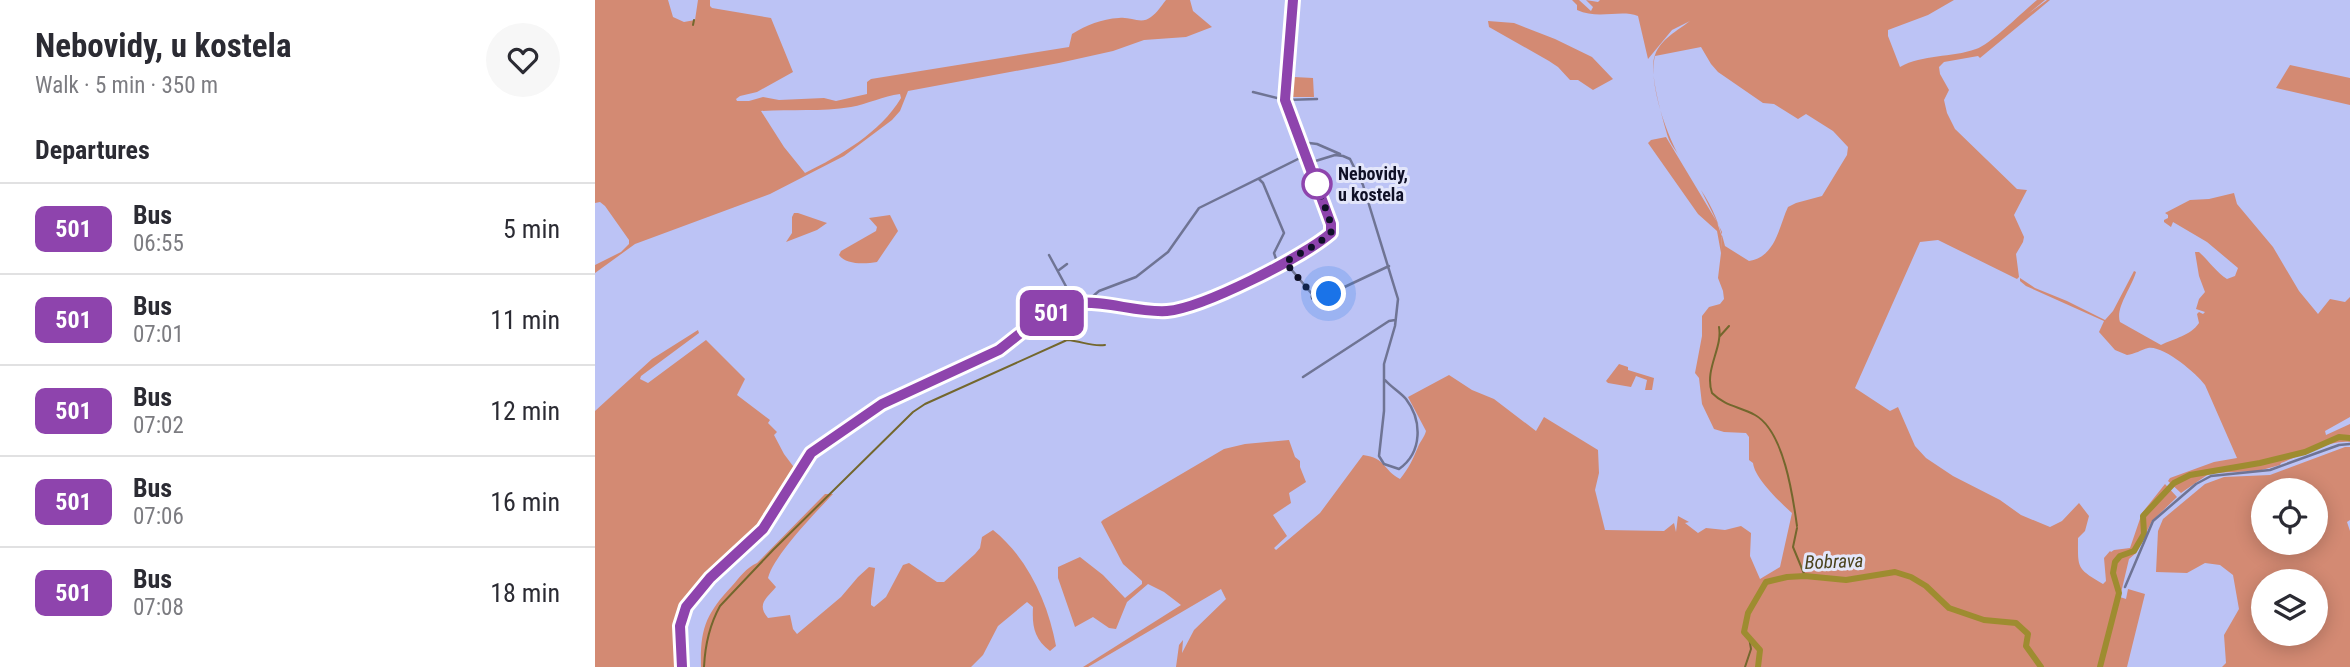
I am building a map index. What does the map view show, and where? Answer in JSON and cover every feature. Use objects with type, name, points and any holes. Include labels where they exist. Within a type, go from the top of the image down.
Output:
[{"type":"street","points":[[682,667],[680,626],[686,607],[710,578],[763,529],[811,453],[879,406],[999,350],[1025,328],[1063,307],[1075,303],[1090,303],[1167,311],[1223,293],[1285,262],[1331,233],[1331,224],[1285,100],[1293,0]]},
{"type":"street","points":[[1252,92],[1285,100],[1317,99]]},
{"type":"street","points":[[1301,142],[1317,144],[1350,159],[1363,185],[1389,266],[1398,299],[1385,359],[1379,456],[1389,467],[1399,469],[1414,449],[1419,427],[1407,401],[1385,380]]},
{"type":"street","points":[[1090,303],[1099,291],[1136,277],[1168,252],[1199,208],[1306,155]]},
{"type":"street","points":[[1309,163],[1335,155],[1343,156]]},
{"type":"street","points":[[1258,179],[1263,183],[1284,233],[1274,253],[1278,265]]},
{"type":"street","points":[[1049,255],[1075,303]]},
{"type":"street","points":[[1285,262],[1317,300],[1389,266]]},
{"type":"street","points":[[1058,271],[1067,264]]},
{"type":"street","points":[[1303,377],[1389,321],[1395,320]]},
{"type":"street","points":[[2125,587],[2153,521],[2196,484],[2211,476],[2270,470],[2339,445],[2350,444]]},
{"type":"shaded area","points":[[595,0],[668,0],[673,17],[684,22],[695,20],[698,0],[710,0],[712,8],[771,18],[793,72],[757,92],[740,96],[737,101],[763,97],[779,100],[824,98],[836,101],[867,94],[867,82],[871,79],[1069,47],[1072,34],[1083,28],[1112,19],[1147,19],[1155,14],[1166,0],[1190,0],[1193,11],[1212,27],[1186,37],[1144,40],[1113,51],[1059,63],[908,91],[900,111],[892,120],[844,156],[770,194],[635,244],[595,273],[595,265],[621,252],[629,244],[629,240],[605,206],[600,202],[595,203]],"holes":[[[900,94],[901,98],[882,122],[859,142],[805,173],[761,111],[840,109],[894,95]]]},
{"type":"shaded area","points":[[1572,0],[1579,0],[1591,11],[1593,7],[1586,0],[1954,0],[1928,15],[1888,30],[1900,67],[1918,60],[1976,49],[2037,0],[2045,0],[2028,14],[2050,0],[1980,58],[1978,56],[1944,62],[1939,67],[1949,90],[1944,100],[1955,129],[2017,189],[2027,190],[2014,215],[2024,237],[2016,254],[2019,277],[2017,279],[1938,240],[1920,242],[1855,388],[1890,411],[1898,407],[1915,446],[1926,458],[2021,515],[2050,527],[2062,521],[2079,503],[2089,516],[2085,531],[2078,538],[2080,566],[2103,584],[2106,581],[2104,558],[2110,551],[2130,548],[2142,513],[2165,484],[2177,497],[2152,521],[2136,553],[2129,559],[2120,597],[2126,599],[2128,589],[2145,594],[2127,667],[1176,667],[1179,645],[1183,640],[1182,653],[1194,630],[1226,599],[1221,589],[1088,667],[1083,667],[1181,605],[1148,584],[1127,602],[1116,629],[1109,628],[1093,617],[1075,627],[1058,578],[1058,567],[1080,557],[1103,575],[1125,598],[1142,584],[1123,564],[1101,522],[1103,520],[1224,449],[1289,440],[1295,457],[1300,461],[1306,482],[1289,493],[1291,503],[1273,515],[1287,536],[1274,548],[1276,550],[1320,513],[1363,455],[1376,459],[1400,479],[1426,431],[1408,397],[1449,375],[1472,390],[1494,399],[1536,431],[1544,417],[1598,450],[1599,473],[1595,490],[1605,530],[1664,531],[1674,523],[1676,532],[1678,516],[1689,522],[1685,523],[1698,533],[1706,528],[1725,530],[1741,526],[1751,533],[1750,556],[1760,579],[1780,567],[1792,513],[1763,483],[1749,460],[1749,437],[1746,433],[1714,429],[1702,404],[1699,378],[1695,373],[1702,336],[1702,316],[1709,307],[1720,304],[1724,299],[1718,278],[1721,253],[1717,231],[1698,214],[1648,143],[1666,137],[1717,222],[1725,246],[1749,261],[1765,254],[1771,247],[1788,207],[1822,196],[1847,155],[1848,147],[1833,131],[1806,114],[1798,119],[1774,104],[1763,103],[1718,72],[1701,47],[1655,56],[1653,67],[1655,55],[1661,44],[1690,21],[1672,30],[1648,59],[1638,16],[1585,13],[1577,10],[1577,5]]},
{"type":"shaded area","points":[[1488,21],[1514,23],[1555,39],[1592,57],[1613,79],[1593,90],[1578,80],[1570,80],[1549,61],[1489,27]]},
{"type":"shaded area","points":[[2290,65],[2350,78],[2350,105],[2276,88]]},
{"type":"shaded area","points":[[1294,77],[1313,78],[1314,97],[1291,97]]},
{"type":"shaded area","points":[[1661,111],[1669,134],[1679,156],[1669,140]]},
{"type":"shaded area","points":[[1701,190],[1713,210],[1719,226]]},
{"type":"shaded area","points":[[2234,193],[2237,204],[2273,247],[2299,291],[2318,314],[2330,299],[2345,302],[2350,297],[2350,417],[2325,431],[2326,435],[2350,424],[2350,442],[2324,446],[2280,465],[2258,471],[2210,473],[2181,493],[2168,481],[2170,478],[2214,462],[2237,458],[2205,385],[2187,367],[2162,351],[2148,348],[2127,355],[2115,350],[2099,332],[2104,321],[2026,286],[2020,278],[2035,288],[2105,320],[2113,311],[2134,271],[2134,278],[2120,310],[2120,322],[2161,345],[2191,331],[2199,323],[2197,314],[2205,312],[2196,309],[2205,292],[2195,252],[2199,252],[2227,279],[2235,276],[2238,268],[2207,242],[2173,222],[2171,227],[2164,222],[2168,218],[2165,213],[2190,200]]},
{"type":"shaded area","points":[[794,213],[827,223],[817,230],[786,242],[792,233]]},
{"type":"shaded area","points":[[890,215],[898,231],[877,262],[851,262],[839,255],[841,251],[876,231],[877,227],[869,218]]},
{"type":"shaded area","points":[[698,330],[699,333],[640,379],[648,383],[706,340],[745,379],[737,395],[770,420],[768,423],[777,432],[774,435],[796,470],[754,533],[709,573],[679,614],[678,667],[595,667],[595,411],[652,359]]},
{"type":"shaded area","points":[[1619,364],[1628,367],[1628,370],[1654,378],[1652,390],[1645,390],[1647,380],[1636,376],[1631,387],[1608,383],[1606,381]]},
{"type":"shaded area","points":[[2350,447],[2350,520],[2347,522],[2350,531],[2350,667],[2222,667],[2226,663],[2224,635],[2239,609],[2233,575],[2220,565],[2205,563],[2187,573],[2156,572],[2158,531],[2163,519],[2205,484],[2224,477],[2270,475]]},
{"type":"shaded area","points":[[825,494],[833,494],[796,534],[772,569],[768,578],[776,587],[763,605],[768,618],[790,615],[797,634],[841,597],[869,567],[875,568],[871,600],[874,607],[886,597],[903,565],[909,563],[937,582],[944,582],[975,554],[980,548],[982,537],[993,530],[1016,554],[1035,582],[1048,614],[1056,646],[1050,651],[1040,642],[1034,626],[1033,607],[1027,602],[998,626],[983,655],[971,667],[701,667],[706,622],[716,605],[743,573],[757,563]]},
{"type":"waterway","points":[[693,25],[694,20]]},
{"type":"waterway","points":[[1720,336],[1729,326]]},
{"type":"waterway","points":[[1719,327],[1720,335],[1710,376],[1712,393],[1728,404],[1755,415],[1773,435],[1785,466],[1797,526]]},
{"type":"waterway","points":[[704,667],[709,635],[720,606],[913,412],[925,404],[1067,340],[1105,345]]},
{"type":"waterway","name":"Bobrava","points":[[2100,667],[2119,593],[2113,573],[2115,562],[2120,556],[2134,551],[2144,534],[2143,516],[2174,483],[2190,475],[2260,463],[2305,452],[2339,437],[2350,438]]},
{"type":"waterway","points":[[1797,528],[1793,547],[1805,576]]},
{"type":"waterway","name":"Bobrava","points":[[1758,667],[1760,650],[1744,632],[1748,613],[1766,582],[1805,576],[1846,580],[1895,572],[1926,586],[1949,608],[1984,620],[2016,623],[2028,634],[2026,646],[2041,667]]},
{"type":"waterway","points":[[1745,667],[1751,649],[1749,637]]},
{"type":"bus line","name":"501","points":[[682,667],[680,622],[693,597],[763,529],[811,453],[870,411],[999,350],[1025,328],[1063,307],[1090,303],[1167,311],[1182,307],[1223,293],[1285,262],[1331,233],[1331,224],[1285,100],[1293,0]]},
{"type":"place","name":"Nebovidy, u kostela","points":[[1317,184]]},
{"type":"route","points":[[1317,184],[1331,224],[1331,233],[1285,262],[1317,300],[1329,294]]}]
